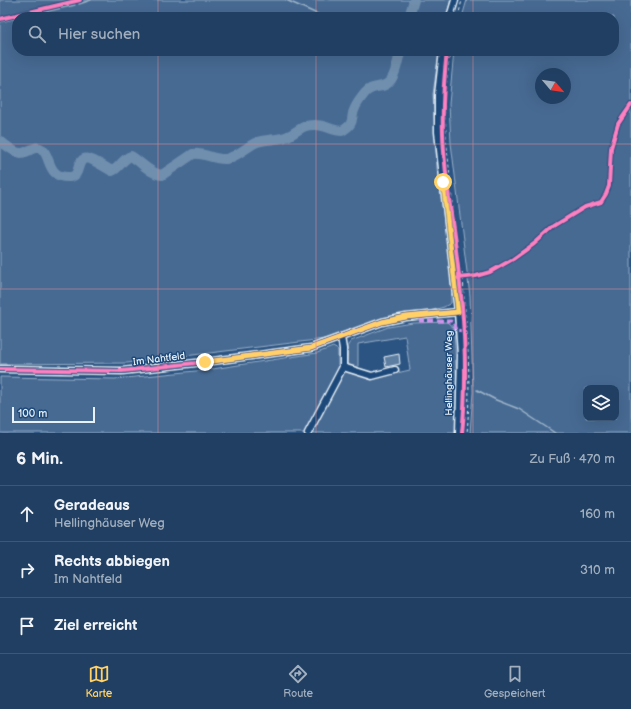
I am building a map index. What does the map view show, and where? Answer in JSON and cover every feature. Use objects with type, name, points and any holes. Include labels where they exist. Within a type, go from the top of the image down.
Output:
[{"type":"street","points":[[451,12],[455,0]]},
{"type":"street","name":"Hellinghäuser Weg","points":[[442,56],[438,95],[438,132],[455,266],[461,355],[459,433]]},
{"type":"street","name":"Im Nahtfeld","points":[[0,369],[122,371],[311,348],[382,322],[406,317],[458,312]]},
{"type":"street","points":[[308,433],[343,367],[341,337]]},
{"type":"street","points":[[343,367],[372,376],[395,370]]},
{"type":"path","points":[[457,12],[461,0]]},
{"type":"path","points":[[447,56],[443,97],[443,133],[453,242]]},
{"type":"path","points":[[449,56],[445,98],[446,137],[457,236],[453,242]]},
{"type":"path","points":[[455,266],[463,316],[465,404],[462,433]]},
{"type":"path","points":[[458,278],[469,277]]},
{"type":"shaded area","points":[[0,0],[451,0],[447,12],[12,12],[12,56],[438,56],[433,94],[437,168],[453,291],[451,303],[444,307],[406,315],[341,337],[127,363],[0,364]]},
{"type":"shaded area","points":[[467,0],[631,0],[631,433],[470,433],[473,392],[470,296],[451,143],[449,104],[454,56],[619,56],[619,12],[463,12]]},
{"type":"shaded area","points":[[447,322],[454,328],[458,406],[457,433],[0,433],[0,377],[115,379],[206,370],[317,353],[333,347],[338,350],[338,365],[347,371],[365,377],[382,376],[410,370],[405,336],[358,344],[358,369],[347,366],[348,345],[351,341],[388,327],[413,323]]},
{"type":"building","points":[[399,354],[400,364],[386,367],[384,357]]},
{"type":"waterway","points":[[79,4],[91,0]]},
{"type":"waterway","points":[[286,0],[313,12]]},
{"type":"waterway","points":[[410,12],[414,0]]},
{"type":"waterway","points":[[45,12],[75,5]]},
{"type":"waterway","points":[[0,22],[12,19]]},
{"type":"waterway","points":[[0,141],[18,153],[24,153],[35,148],[42,149],[45,152],[53,171],[63,177],[70,177],[76,174],[80,163],[84,159],[90,159],[112,171],[125,159],[131,156],[150,170],[162,175],[193,154],[226,159],[255,143],[263,140],[284,138],[301,128],[311,125],[319,125],[342,131],[350,125],[353,112],[359,100],[365,93],[368,90],[385,85],[391,80],[395,73],[400,56]]},
{"type":"waterway","points":[[477,390],[496,400],[519,409],[555,433]]},
{"type":"marked path","points":[[419,321],[451,321],[453,322],[456,330],[463,331]]},
{"type":"cycle path","points":[[29,12],[80,0]]},
{"type":"cycle path","points":[[0,19],[12,16]]},
{"type":"cycle path","points":[[447,56],[443,133],[446,174],[463,313],[465,385],[462,433]]},
{"type":"cycle path","points":[[458,278],[476,276],[490,272],[513,259],[534,244],[554,226],[585,207],[601,202],[609,186],[611,148],[618,124],[631,105]]},
{"type":"cycle path","points":[[0,369],[122,371],[205,362],[311,348],[382,322],[406,317],[458,312]]},
{"type":"route","points":[[205,362],[311,348],[382,322],[406,317],[458,312],[443,182]]}]
